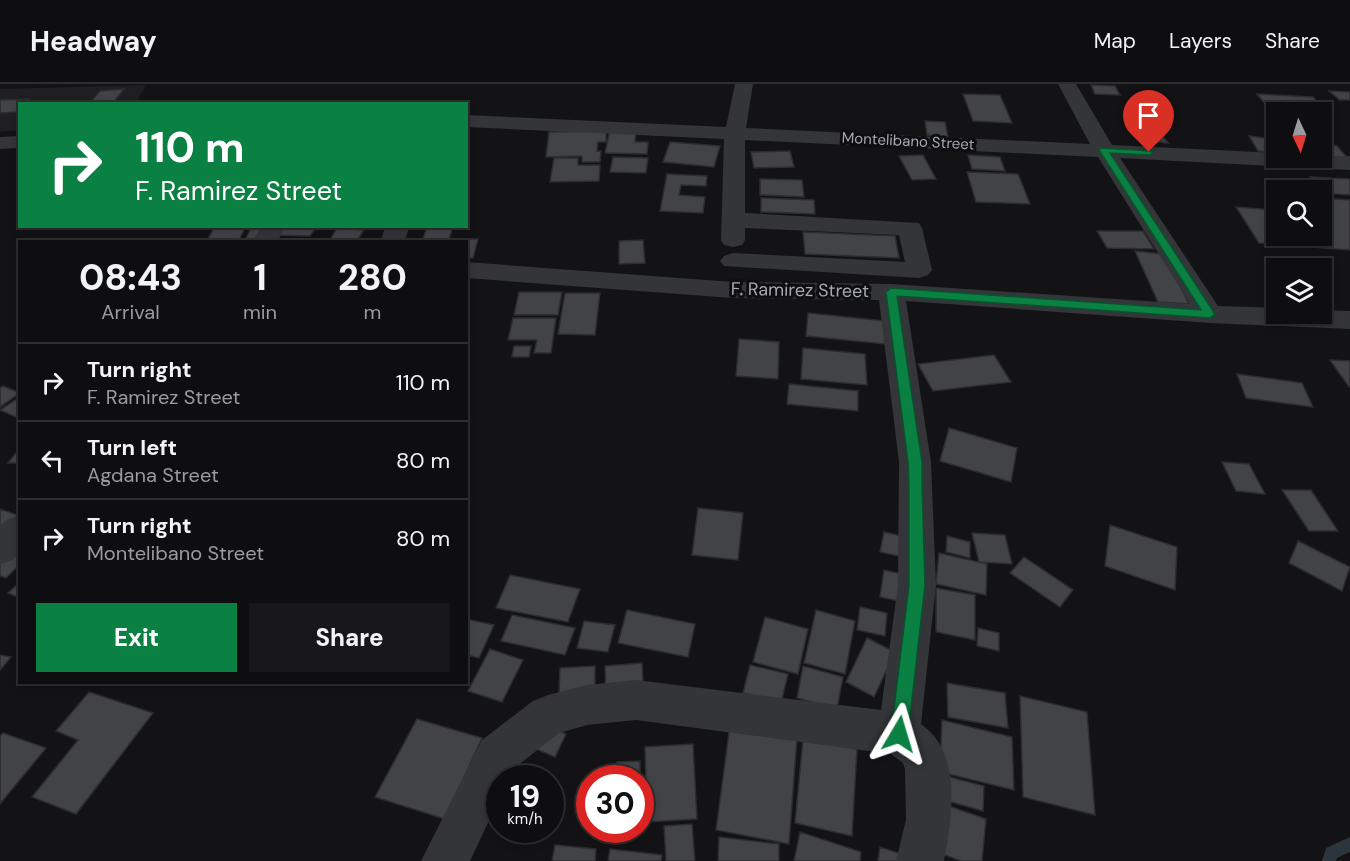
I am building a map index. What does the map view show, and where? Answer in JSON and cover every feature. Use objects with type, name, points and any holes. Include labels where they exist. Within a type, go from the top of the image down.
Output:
[{"type":"street","points":[[733,290],[735,134],[744,84]]},
{"type":"street","points":[[1068,84],[1104,150],[1210,314]]},
{"type":"street","name":"Montelibano Street","points":[[468,121],[1350,163]]},
{"type":"street","points":[[0,143],[18,142]]},
{"type":"street","points":[[733,261],[919,270],[910,228],[734,220]]},
{"type":"street","points":[[788,222],[789,264]]},
{"type":"street","name":"F. Ramirez Street","points":[[468,270],[733,290],[891,292],[1210,314],[1350,320]]},
{"type":"street","points":[[891,292],[915,473],[917,585],[899,734]]},
{"type":"street","points":[[0,549],[18,531]]},
{"type":"street","points":[[445,861],[497,755],[548,716],[587,705],[636,700],[899,734],[920,748],[927,770],[929,819],[920,861]]},
{"type":"shaded area","points":[[146,85],[137,102],[18,102],[18,130],[0,132],[0,89]]},
{"type":"building","points":[[1091,85],[1115,86],[1120,95],[1095,94]]},
{"type":"building","points":[[124,89],[114,102],[91,102],[100,91]]},
{"type":"building","points":[[1329,91],[1350,92],[1350,100],[1340,100]]},
{"type":"building","points":[[963,94],[1000,95],[1012,123],[973,121]]},
{"type":"building","points":[[1257,94],[1313,97],[1318,102],[1266,102],[1266,105]]},
{"type":"building","points":[[29,99],[26,102],[18,102],[16,112],[0,113],[0,100]]},
{"type":"building","points":[[925,121],[945,122],[948,137],[927,135]]},
{"type":"building","points":[[610,130],[636,130],[635,142],[648,142],[647,154],[605,153]]},
{"type":"building","points":[[606,131],[606,142],[598,142],[597,151],[601,151],[600,162],[582,162],[582,156],[546,157],[549,132]]},
{"type":"building","points":[[1143,135],[1163,136],[1168,143],[1147,141]]},
{"type":"building","points":[[1249,136],[1264,138],[1266,152],[1258,151]]},
{"type":"building","points":[[670,142],[720,146],[714,167],[663,162]]},
{"type":"building","points":[[1332,146],[1337,146],[1349,160],[1332,159]]},
{"type":"building","points":[[790,151],[794,167],[754,168],[751,152]]},
{"type":"building","points":[[923,155],[936,179],[912,180],[899,156]]},
{"type":"building","points":[[968,155],[1000,157],[1005,171],[972,169]]},
{"type":"building","points":[[613,157],[648,158],[646,173],[610,172]]},
{"type":"building","points":[[554,158],[578,158],[578,165],[600,165],[599,181],[550,182]]},
{"type":"building","points":[[967,172],[1018,174],[1030,204],[976,202]]},
{"type":"building","points":[[667,174],[707,176],[706,186],[681,185],[679,195],[705,197],[703,213],[660,211]]},
{"type":"building","points":[[1310,177],[1350,179],[1350,195],[1332,194],[1332,180],[1312,180]]},
{"type":"building","points":[[760,179],[802,180],[804,197],[760,195]]},
{"type":"building","points":[[761,198],[814,200],[815,214],[761,212]]},
{"type":"building","points":[[1332,199],[1350,200],[1350,250],[1298,246],[1332,246]]},
{"type":"building","points":[[1236,207],[1266,209],[1266,244],[1259,243]]},
{"type":"building","points":[[214,228],[245,228],[239,240],[208,240]]},
{"type":"building","points":[[251,228],[269,228],[263,240],[245,240]]},
{"type":"building","points":[[279,228],[316,228],[310,236],[274,235]]},
{"type":"building","points":[[337,228],[364,230],[358,240],[330,240]]},
{"type":"building","points":[[427,228],[453,228],[449,240],[423,240]]},
{"type":"building","points":[[1097,231],[1143,231],[1154,249],[1107,248]]},
{"type":"building","points":[[803,232],[895,236],[899,258],[805,254]]},
{"type":"building","points":[[478,239],[473,258],[468,258],[468,240],[461,240]]},
{"type":"building","points":[[643,240],[645,263],[619,264],[619,241]]},
{"type":"building","points":[[1135,251],[1164,254],[1189,304],[1158,302]]},
{"type":"building","points":[[519,292],[562,292],[558,315],[514,315]]},
{"type":"building","points":[[565,293],[600,293],[595,335],[558,334]]},
{"type":"building","points":[[808,313],[885,321],[885,344],[806,336]]},
{"type":"building","points":[[513,318],[556,318],[551,353],[534,353],[537,340],[508,340]]},
{"type":"building","points":[[739,339],[779,342],[778,379],[736,376]]},
{"type":"building","points":[[514,346],[531,346],[529,357],[512,357]]},
{"type":"building","points":[[803,348],[865,354],[867,385],[801,379]]},
{"type":"building","points":[[994,355],[1011,382],[933,391],[918,364]]},
{"type":"building","points":[[1330,360],[1350,361],[1350,387],[1349,387]]},
{"type":"building","points":[[1237,374],[1302,383],[1313,407],[1246,398]]},
{"type":"building","points":[[789,384],[858,391],[858,411],[787,404]]},
{"type":"building","points":[[3,386],[18,392],[18,394],[0,407],[0,388]]},
{"type":"building","points":[[18,398],[18,418],[0,410]]},
{"type":"building","points":[[949,428],[1017,448],[1011,482],[940,461]]},
{"type":"building","points":[[18,450],[18,463],[8,463]]},
{"type":"building","points":[[1222,462],[1249,464],[1265,494],[1236,491]]},
{"type":"building","points":[[1282,490],[1311,490],[1338,531],[1309,531]]},
{"type":"building","points":[[698,508],[743,513],[738,560],[692,555]]},
{"type":"building","points":[[0,509],[18,515],[18,518],[0,535]]},
{"type":"building","points":[[1110,525],[1177,547],[1175,590],[1105,566]]},
{"type":"building","points":[[884,532],[902,536],[899,556],[880,552]]},
{"type":"building","points":[[972,533],[1005,535],[1012,564],[979,562]]},
{"type":"building","points":[[947,536],[970,542],[970,558],[946,552]]},
{"type":"building","points":[[1298,541],[1350,567],[1342,591],[1289,563]]},
{"type":"building","points":[[18,553],[18,566],[6,578],[0,576],[0,559]]},
{"type":"building","points":[[939,553],[987,564],[986,595],[936,584]]},
{"type":"building","points":[[1024,557],[1073,590],[1060,607],[1010,573]]},
{"type":"building","points":[[884,570],[902,574],[899,601],[880,597]]},
{"type":"building","points":[[510,575],[580,589],[568,622],[496,608]]},
{"type":"building","points":[[18,584],[18,597],[8,593]]},
{"type":"building","points":[[936,588],[975,595],[975,640],[936,632]]},
{"type":"building","points":[[860,607],[887,613],[885,636],[857,630]]},
{"type":"building","points":[[627,610],[695,624],[688,657],[618,643]]},
{"type":"building","points":[[816,610],[855,621],[845,674],[804,663]]},
{"type":"building","points":[[512,615],[575,628],[565,655],[501,641]]},
{"type":"building","points":[[765,617],[808,629],[798,674],[753,662]]},
{"type":"building","points":[[468,619],[494,625],[479,658],[468,655]]},
{"type":"building","points":[[584,621],[615,625],[608,652],[577,648]]},
{"type":"building","points":[[978,628],[999,633],[999,651],[977,646]]},
{"type":"building","points":[[867,638],[895,652],[874,697],[846,682]]},
{"type":"building","points":[[490,649],[523,660],[502,702],[468,691]]},
{"type":"building","points":[[0,655],[11,657],[0,670]]},
{"type":"building","points":[[642,663],[644,697],[606,700],[605,666]]},
{"type":"building","points":[[750,665],[788,674],[781,703],[743,693]]},
{"type":"building","points":[[595,666],[595,691],[559,693],[560,668]]},
{"type":"building","points":[[803,666],[843,677],[837,709],[797,698]]},
{"type":"building","points":[[947,683],[1005,693],[1008,728],[948,717]]},
{"type":"building","points":[[89,692],[153,713],[76,814],[32,797],[78,740],[56,731]]},
{"type":"building","points":[[1020,696],[1087,712],[1095,815],[1023,797]]},
{"type":"building","points":[[417,719],[482,738],[445,819],[375,797]]},
{"type":"building","points":[[942,720],[1012,737],[1014,790],[940,772]]},
{"type":"building","points":[[730,725],[797,738],[789,844],[716,830]]},
{"type":"building","points":[[549,727],[566,734],[555,757],[536,749]]},
{"type":"building","points":[[3,733],[46,748],[0,804],[0,736]]},
{"type":"building","points":[[803,739],[857,749],[852,836],[795,823]]},
{"type":"building","points":[[693,744],[697,819],[654,822],[654,765],[645,765],[645,747]]},
{"type":"building","points":[[640,761],[640,765],[617,765],[617,762]]},
{"type":"building","points":[[946,776],[984,786],[983,811],[944,800]]},
{"type":"building","points":[[946,805],[986,819],[982,861],[961,861],[940,853]]},
{"type":"building","points":[[692,824],[695,861],[666,861],[664,826]]},
{"type":"building","points":[[800,832],[861,852],[860,861],[794,861]]},
{"type":"building","points":[[719,837],[779,844],[779,861],[718,861]]},
{"type":"building","points":[[555,845],[596,849],[595,861],[552,861]]},
{"type":"building","points":[[880,847],[904,855],[903,861],[878,861]]},
{"type":"building","points":[[610,849],[662,855],[661,861],[608,861]]},
{"type":"waterway","points":[[1329,861],[1331,853],[1350,844]]},
{"type":"route","points":[[899,734],[917,585],[915,462],[891,292],[1210,314],[1104,150],[1149,152]]}]
